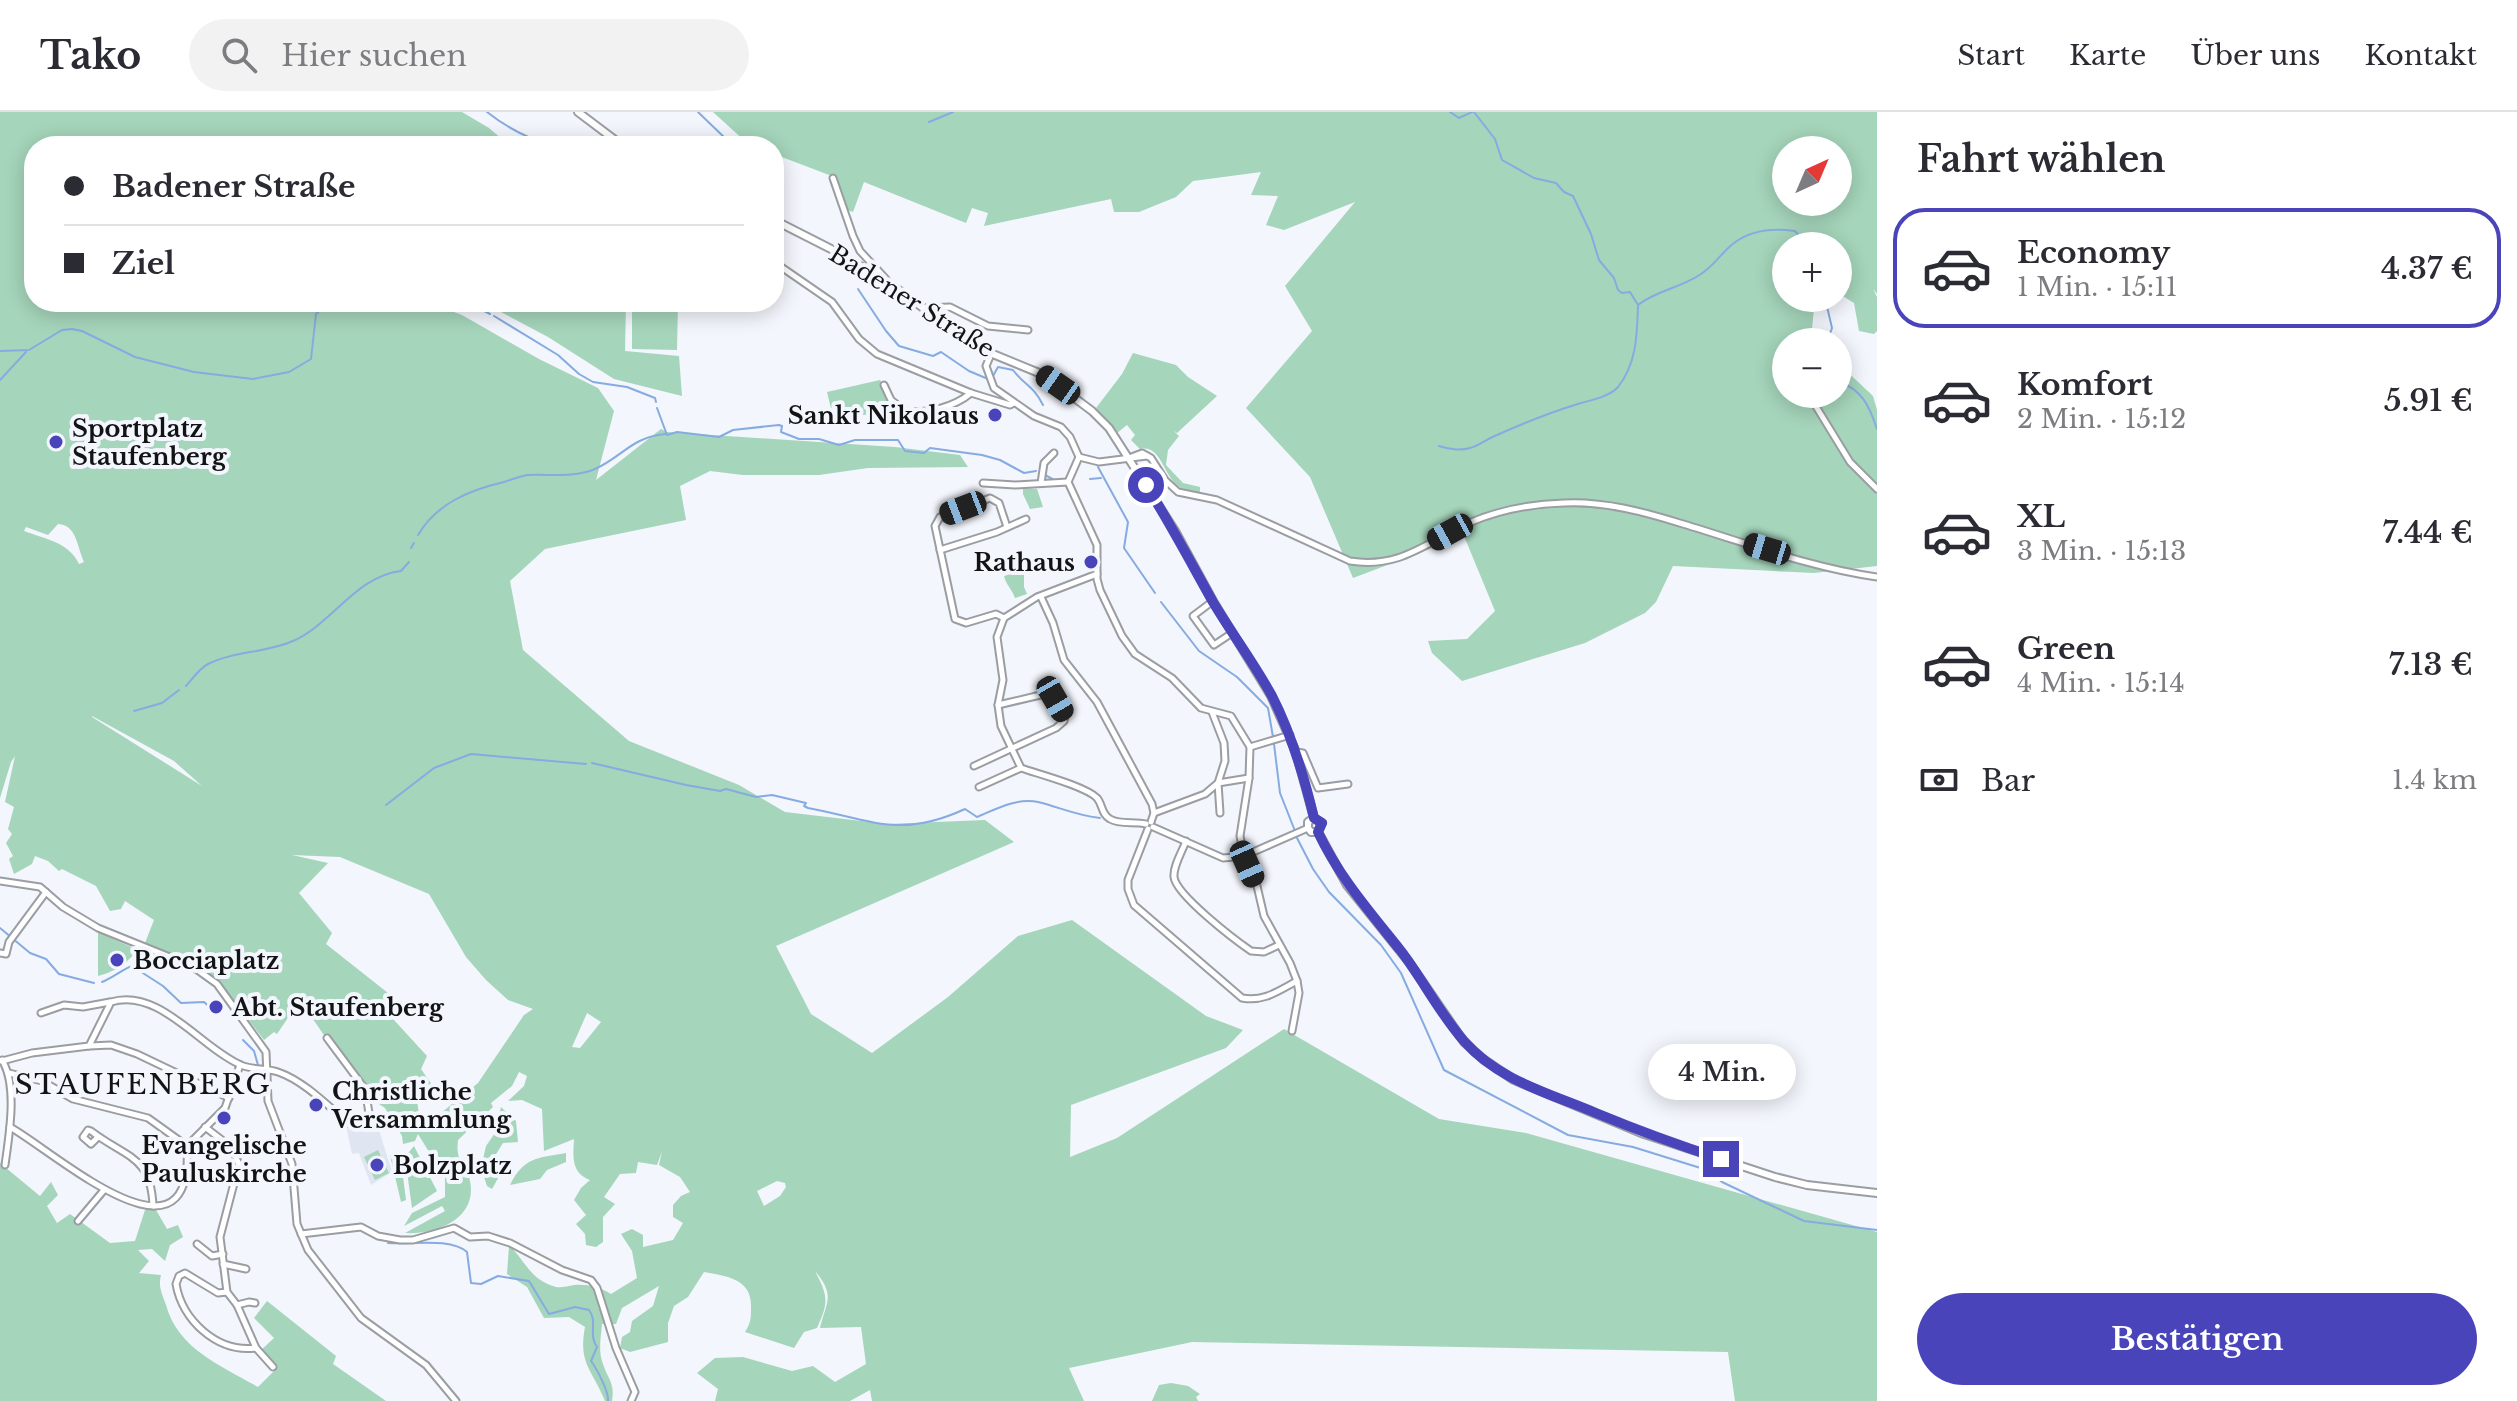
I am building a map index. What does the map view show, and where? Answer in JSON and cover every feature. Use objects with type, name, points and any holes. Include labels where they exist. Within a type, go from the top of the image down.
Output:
[{"type":"main road","points":[[578,112],[610,136]]},
{"type":"main road","name":"Badener Straße","points":[[784,225],[889,283],[978,348],[1030,368],[1058,385],[1109,428],[1175,531],[1271,696],[1296,752],[1314,818]]},
{"type":"main road","points":[[1314,818],[1322,823],[1318,832],[1313,833],[1308,828],[1308,822],[1314,818]]},
{"type":"main road","points":[[1318,832],[1347,885],[1409,962],[1464,1042],[1514,1080],[1641,1133],[1775,1177],[1807,1185],[1877,1193]]},
{"type":"street","points":[[833,178],[860,251],[889,283]]},
{"type":"street","points":[[784,269],[832,302],[859,339],[886,359],[971,393],[1010,405],[1014,403]]},
{"type":"street","points":[[923,308],[950,307],[988,326],[1028,330]]},
{"type":"street","points":[[991,354],[986,366],[994,388],[1034,416],[1061,427],[1070,437],[1079,457],[1068,482],[1097,545],[1100,590],[1135,654],[1172,678],[1201,708],[1231,716],[1250,747],[1249,778],[1240,836],[1264,916],[1297,981],[1299,993],[1292,1031]]},
{"type":"street","points":[[884,385],[891,400],[907,412],[936,409],[962,400],[971,393]]},
{"type":"street","points":[[1817,408],[1850,462],[1877,489]]},
{"type":"street","points":[[1041,483],[1044,463],[1054,453]]},
{"type":"street","points":[[1079,457],[1099,462],[1129,458],[1139,453],[1148,456],[1178,492],[1217,500],[1340,558],[1374,563],[1401,558],[1483,517],[1566,502],[1635,511],[1837,570],[1877,577]]},
{"type":"street","points":[[983,483],[1068,482]]},
{"type":"street","points":[[1004,618],[996,614],[966,623],[955,619],[935,526],[938,519],[990,498],[999,503],[1007,527]]},
{"type":"street","points":[[940,550],[1026,519]]},
{"type":"street","points":[[1097,574],[1022,605],[1004,618],[997,637],[1003,680],[998,705],[1001,726],[1021,768],[1074,786],[1097,798],[1105,815],[1113,821],[1136,821],[1223,858],[1244,856],[1308,828]]},
{"type":"street","points":[[1041,597],[1064,660],[1097,702],[1152,804],[1154,813],[1128,880],[1134,905],[1242,998],[1266,998],[1297,981]]},
{"type":"street","points":[[1213,601],[1193,616],[1214,645],[1232,633]]},
{"type":"street","points":[[974,766],[1056,728],[1064,721],[1065,716],[1049,693],[998,705]]},
{"type":"street","points":[[1212,711],[1224,743],[1225,761],[1218,783],[1220,813]]},
{"type":"street","points":[[1250,747],[1290,735]]},
{"type":"street","points":[[1296,752],[1303,753],[1318,788],[1348,784]]},
{"type":"street","points":[[979,787],[1021,768]]},
{"type":"street","points":[[1154,813],[1205,794],[1218,783],[1249,778]]},
{"type":"street","points":[[1186,841],[1175,871],[1176,885],[1181,892],[1251,951],[1264,952],[1279,945]]},
{"type":"street","points":[[0,881],[33,885],[98,928],[192,966],[210,977],[262,1044],[268,1101],[292,1164],[294,1210],[301,1234],[317,1264],[361,1318],[426,1365],[456,1401]]},
{"type":"street","points":[[0,953],[6,954],[9,942],[46,892]]},
{"type":"street","points":[[41,1013],[64,1005],[83,1007],[136,998],[240,1065],[267,1069],[298,1082],[353,1125],[366,1119],[370,1103],[352,1069],[327,1038]]},
{"type":"street","points":[[89,1046],[111,1002]]},
{"type":"street","points":[[5,1165],[10,1127],[9,1073],[1,1060],[32,1053],[111,1045],[137,1054],[229,1098]]},
{"type":"street","points":[[187,1146],[225,1108],[240,1065]]},
{"type":"street","points":[[9,1073],[42,1081],[73,1099],[148,1118],[187,1146],[189,1167],[183,1192],[174,1201],[144,1207],[104,1190],[36,1141],[10,1127]]},
{"type":"street","points":[[205,1127],[231,1147],[239,1164],[220,1237],[227,1292],[237,1305],[256,1348],[273,1367]]},
{"type":"street","points":[[98,1137],[145,1168],[152,1184],[153,1206]]},
{"type":"street","points":[[78,1221],[104,1190]]},
{"type":"street","points":[[301,1234],[361,1227],[378,1236],[413,1240],[454,1228],[470,1237],[488,1236],[510,1243],[562,1270],[591,1280],[597,1288],[616,1348],[635,1392],[631,1401]]},
{"type":"street","points":[[197,1244],[212,1256],[223,1254]]},
{"type":"street","points":[[223,1264],[246,1269]]},
{"type":"street","points":[[227,1292],[218,1293],[185,1273],[179,1276],[176,1284],[185,1313],[194,1324],[226,1344],[244,1350],[256,1348]]},
{"type":"street","points":[[237,1305],[252,1302]]},
{"type":"shaded area","points":[[369,1118],[378,1127],[392,1172],[371,1185],[359,1153],[352,1154],[346,1126],[359,1126]]},
{"type":"green space","points":[[0,112],[462,112],[498,136],[24,136],[24,312],[454,312],[598,388],[614,411],[596,480],[661,429],[667,432],[895,447],[960,455],[968,467],[868,468],[819,475],[743,475],[710,471],[680,486],[686,520],[545,549],[510,581],[523,650],[629,741],[739,785],[785,812],[887,824],[985,820],[1014,842],[776,946],[811,1014],[872,1053],[948,997],[1018,936],[1072,920],[1206,1016],[1243,1030],[1226,1048],[1071,1105],[1070,1157],[1117,1138],[1284,1029],[1439,1119],[1526,1133],[1877,1232],[1877,1401],[1735,1401],[1728,1352],[1192,1342],[1069,1368],[1084,1401],[872,1401],[870,1390],[850,1401],[715,1401],[718,1389],[697,1373],[715,1358],[743,1357],[792,1371],[813,1366],[835,1382],[866,1364],[861,1327],[820,1328],[828,1299],[815,1271],[825,1293],[824,1312],[817,1328],[804,1332],[794,1348],[745,1332],[751,1314],[747,1290],[736,1280],[721,1275],[704,1272],[688,1297],[674,1306],[668,1323],[668,1342],[630,1352],[620,1348],[622,1337],[630,1332],[632,1321],[653,1306],[659,1286],[622,1308],[616,1324],[602,1324],[601,1354],[613,1389],[612,1401],[605,1401],[585,1358],[585,1327],[569,1317],[544,1318],[527,1287],[507,1274],[509,1246],[533,1274],[556,1287],[589,1286],[611,1294],[637,1278],[632,1251],[621,1234],[632,1229],[643,1235],[643,1247],[673,1240],[683,1223],[673,1217],[673,1205],[690,1192],[680,1177],[659,1165],[662,1151],[657,1165],[638,1162],[636,1173],[620,1174],[604,1197],[615,1204],[603,1217],[603,1242],[596,1247],[586,1245],[585,1234],[576,1224],[586,1215],[574,1200],[590,1180],[576,1168],[574,1139],[544,1151],[542,1109],[522,1100],[508,1101],[524,1086],[527,1076],[519,1072],[512,1086],[491,1103],[493,1107],[458,1140],[458,1154],[470,1181],[471,1194],[461,1215],[429,1231],[405,1233],[445,1211],[442,1206],[404,1226],[412,1213],[445,1197],[445,1178],[418,1134],[415,1141],[403,1144],[402,1136],[385,1108],[364,1094],[300,1000],[277,1034],[274,1032],[264,1040],[216,978],[194,964],[145,943],[154,920],[125,901],[121,909],[110,911],[96,886],[62,869],[59,871],[48,861],[35,856],[32,864],[14,874],[9,859],[13,856],[6,843],[12,834],[8,829],[14,807],[5,802],[15,756],[0,798]],"holes":[[[58,524],[73,533],[84,562],[79,564],[69,551],[56,542],[24,531],[26,527],[48,535]],[[92,717],[174,761],[202,786]],[[292,855],[340,857],[429,894],[466,957],[486,980],[508,1000],[533,1009],[524,1015],[478,1083],[441,1113],[419,1114],[417,1101],[432,1085],[421,1069],[427,1056],[383,1008],[393,997],[326,944],[332,933],[299,893],[328,863]],[[587,1013],[601,1022],[580,1048],[572,1047]],[[777,1181],[785,1183],[786,1187],[780,1196],[764,1206],[757,1191]]]},
{"type":"green space","points":[[713,112],[1877,112],[1877,294],[1873,289],[1877,297],[1877,331],[1874,334],[1859,331],[1852,302],[1852,232],[1772,232],[1772,312],[1814,312],[1812,328],[1772,328],[1772,408],[1852,408],[1852,376],[1873,396],[1877,410],[1877,566],[1814,573],[1673,566],[1656,602],[1645,613],[1585,643],[1462,681],[1432,653],[1428,641],[1467,639],[1495,611],[1464,536],[1353,578],[1310,477],[1246,408],[1312,331],[1285,286],[1355,202],[1284,230],[1266,225],[1278,196],[1251,195],[1261,172],[1193,181],[1176,197],[1139,212],[1114,212],[1111,199],[984,226],[988,213],[972,208],[966,223],[864,182],[853,212],[847,210],[837,178],[784,158],[784,136],[739,136]]},
{"type":"green space","points":[[501,312],[626,312],[625,351],[679,356],[682,396],[614,379],[548,337]]},
{"type":"green space","points":[[632,312],[678,312],[677,350],[632,349]]},
{"type":"green space","points":[[1133,353],[1176,365],[1217,396],[1177,433],[1173,430],[1179,436],[1168,450],[1166,465],[1183,483],[1200,487],[1200,493],[1183,489],[1175,483],[1153,452],[1140,449],[1131,440],[1135,435],[1127,425],[1117,433],[1096,408],[1122,374]]},
{"type":"green space","points":[[880,380],[888,393],[891,413],[833,417],[827,392]]},
{"type":"green space","points":[[1023,488],[1037,489],[1043,507],[1030,509]]},
{"type":"green space","points":[[1024,570],[1027,594],[1015,598],[1004,576]]},
{"type":"green space","points":[[98,932],[138,950],[120,966],[98,976]]},
{"type":"green space","points":[[501,1107],[516,1121],[518,1142],[503,1143],[493,1159],[501,1173],[492,1189],[487,1186],[481,1168]]},
{"type":"green space","points":[[414,1146],[437,1191],[412,1208],[405,1157]]},
{"type":"green space","name":"Bolzplatz","points":[[378,1150],[389,1173],[375,1180],[364,1157]]},
{"type":"green space","points":[[400,1153],[406,1200],[401,1202],[390,1155]]},
{"type":"green space","points":[[566,1153],[566,1162],[547,1170],[540,1179],[510,1185],[532,1160]]},
{"type":"green space","points":[[0,1163],[40,1196],[51,1182],[58,1195],[47,1206],[57,1223],[70,1214],[110,1243],[135,1241],[145,1210],[156,1210],[167,1229],[178,1225],[183,1237],[170,1245],[165,1261],[152,1249],[138,1250],[149,1261],[139,1273],[161,1275],[161,1290],[172,1320],[190,1344],[215,1363],[258,1387],[274,1371],[258,1353],[274,1338],[254,1318],[267,1301],[336,1356],[333,1364],[386,1401],[0,1401]]},
{"type":"green space","points":[[1171,1383],[1188,1386],[1200,1394],[1196,1397],[1198,1401],[1152,1401],[1159,1385]]},
{"type":"waterway","points":[[487,112],[526,136]]},
{"type":"waterway","points":[[698,112],[723,136]]},
{"type":"waterway","points":[[929,122],[953,112]]},
{"type":"waterway","points":[[1450,112],[1459,118],[1472,112]]},
{"type":"waterway","points":[[1474,112],[1495,139],[1502,160],[1534,178],[1556,183],[1573,196],[1599,260],[1614,278],[1618,290],[1630,292],[1638,305],[1701,274],[1748,235],[1771,230],[1796,232]]},
{"type":"waterway","points":[[858,289],[899,346],[933,356],[941,352],[969,371],[988,379]]},
{"type":"waterway","points":[[1439,446],[1451,449],[1473,447],[1527,422],[1600,398],[1614,390],[1624,378],[1632,358],[1638,306]]},
{"type":"waterway","points":[[0,351],[29,350],[62,330],[72,329],[135,357],[194,372],[253,379],[289,372],[311,359],[318,312]]},
{"type":"waterway","points":[[486,312],[490,314]]},
{"type":"waterway","points":[[1828,312],[1832,328]]},
{"type":"waterway","points":[[494,316],[558,355],[593,382],[627,387],[655,398],[656,402]]},
{"type":"waterway","points":[[0,380],[26,352]]},
{"type":"waterway","points":[[993,376],[998,367],[1013,370],[1036,393],[1043,405]]},
{"type":"waterway","points":[[1852,388],[1864,399],[1877,429]]},
{"type":"waterway","points":[[657,408],[667,435],[677,432],[719,437],[733,430],[779,425],[782,426],[781,432],[799,439],[819,439],[839,445],[855,440],[898,440],[905,451],[924,453],[930,448],[982,455],[1000,460],[1024,473],[1036,471]]},
{"type":"waterway","points":[[418,535],[445,506],[479,489],[525,476],[587,472],[644,439],[665,434]]},
{"type":"waterway","points":[[1098,467],[1128,522],[1124,548],[1155,593]]},
{"type":"waterway","points":[[1045,475],[1056,481]]},
{"type":"waterway","points":[[1090,479],[1101,478]]},
{"type":"waterway","points":[[411,548],[414,543]]},
{"type":"waterway","points":[[186,686],[208,664],[293,641],[320,624],[357,591],[385,575],[401,571],[409,562]]},
{"type":"waterway","points":[[1161,602],[1199,651],[1237,677],[1268,708],[1273,737]]},
{"type":"waterway","points":[[134,711],[162,703],[179,690]]},
{"type":"waterway","points":[[1274,744],[1280,793],[1295,831]]},
{"type":"waterway","points":[[386,805],[434,768],[471,754],[586,764]]},
{"type":"waterway","points":[[592,763],[686,785],[720,791],[726,789],[756,797],[772,795],[806,803],[804,806],[808,808],[886,824],[922,823],[965,809],[977,817],[1022,801],[1100,818]]},
{"type":"waterway","points":[[1297,838],[1329,892],[1381,945],[1401,973],[1444,1070],[1568,1135],[1633,1147],[1707,1170],[1722,1182],[1804,1221],[1877,1230]]},
{"type":"waterway","points":[[0,928],[30,953],[46,959],[59,974],[94,983]]},
{"type":"waterway","points":[[102,982],[132,966],[163,986],[181,1003],[204,1002],[212,1009]]},
{"type":"waterway","points":[[243,1040],[254,1051],[258,1065]]},
{"type":"waterway","points":[[388,1243],[441,1243],[460,1247],[467,1252],[471,1283],[481,1284],[498,1276],[529,1281],[549,1314],[575,1307],[589,1310],[597,1347],[591,1361],[605,1386],[608,1401]]},
{"type":"place","name":"Sankt Nikolaus","points":[[995,415]]},
{"type":"place","name":"Sportplatz Staufenberg","points":[[56,442]]},
{"type":"place","name":"Rathaus","points":[[1091,562]]},
{"type":"place","name":"Bocciaplatz","points":[[117,960]]},
{"type":"place","name":"Abt. Staufenberg","points":[[216,1007]]},
{"type":"place","name":"Christliche Versammlung","points":[[316,1105]]},
{"type":"place","name":"Evangelische Pauluskirche","points":[[224,1118]]},
{"type":"place","name":"Bolzplatz","points":[[377,1165]]},
{"type":"district","name":"STAUFENBERG","points":[[143,1084]]},
{"type":"route","points":[[1146,485],[1280,712],[1298,757],[1314,818],[1322,823],[1318,832],[1333,863],[1409,962],[1464,1042],[1493,1066],[1537,1091],[1641,1133],[1721,1159]]}]
